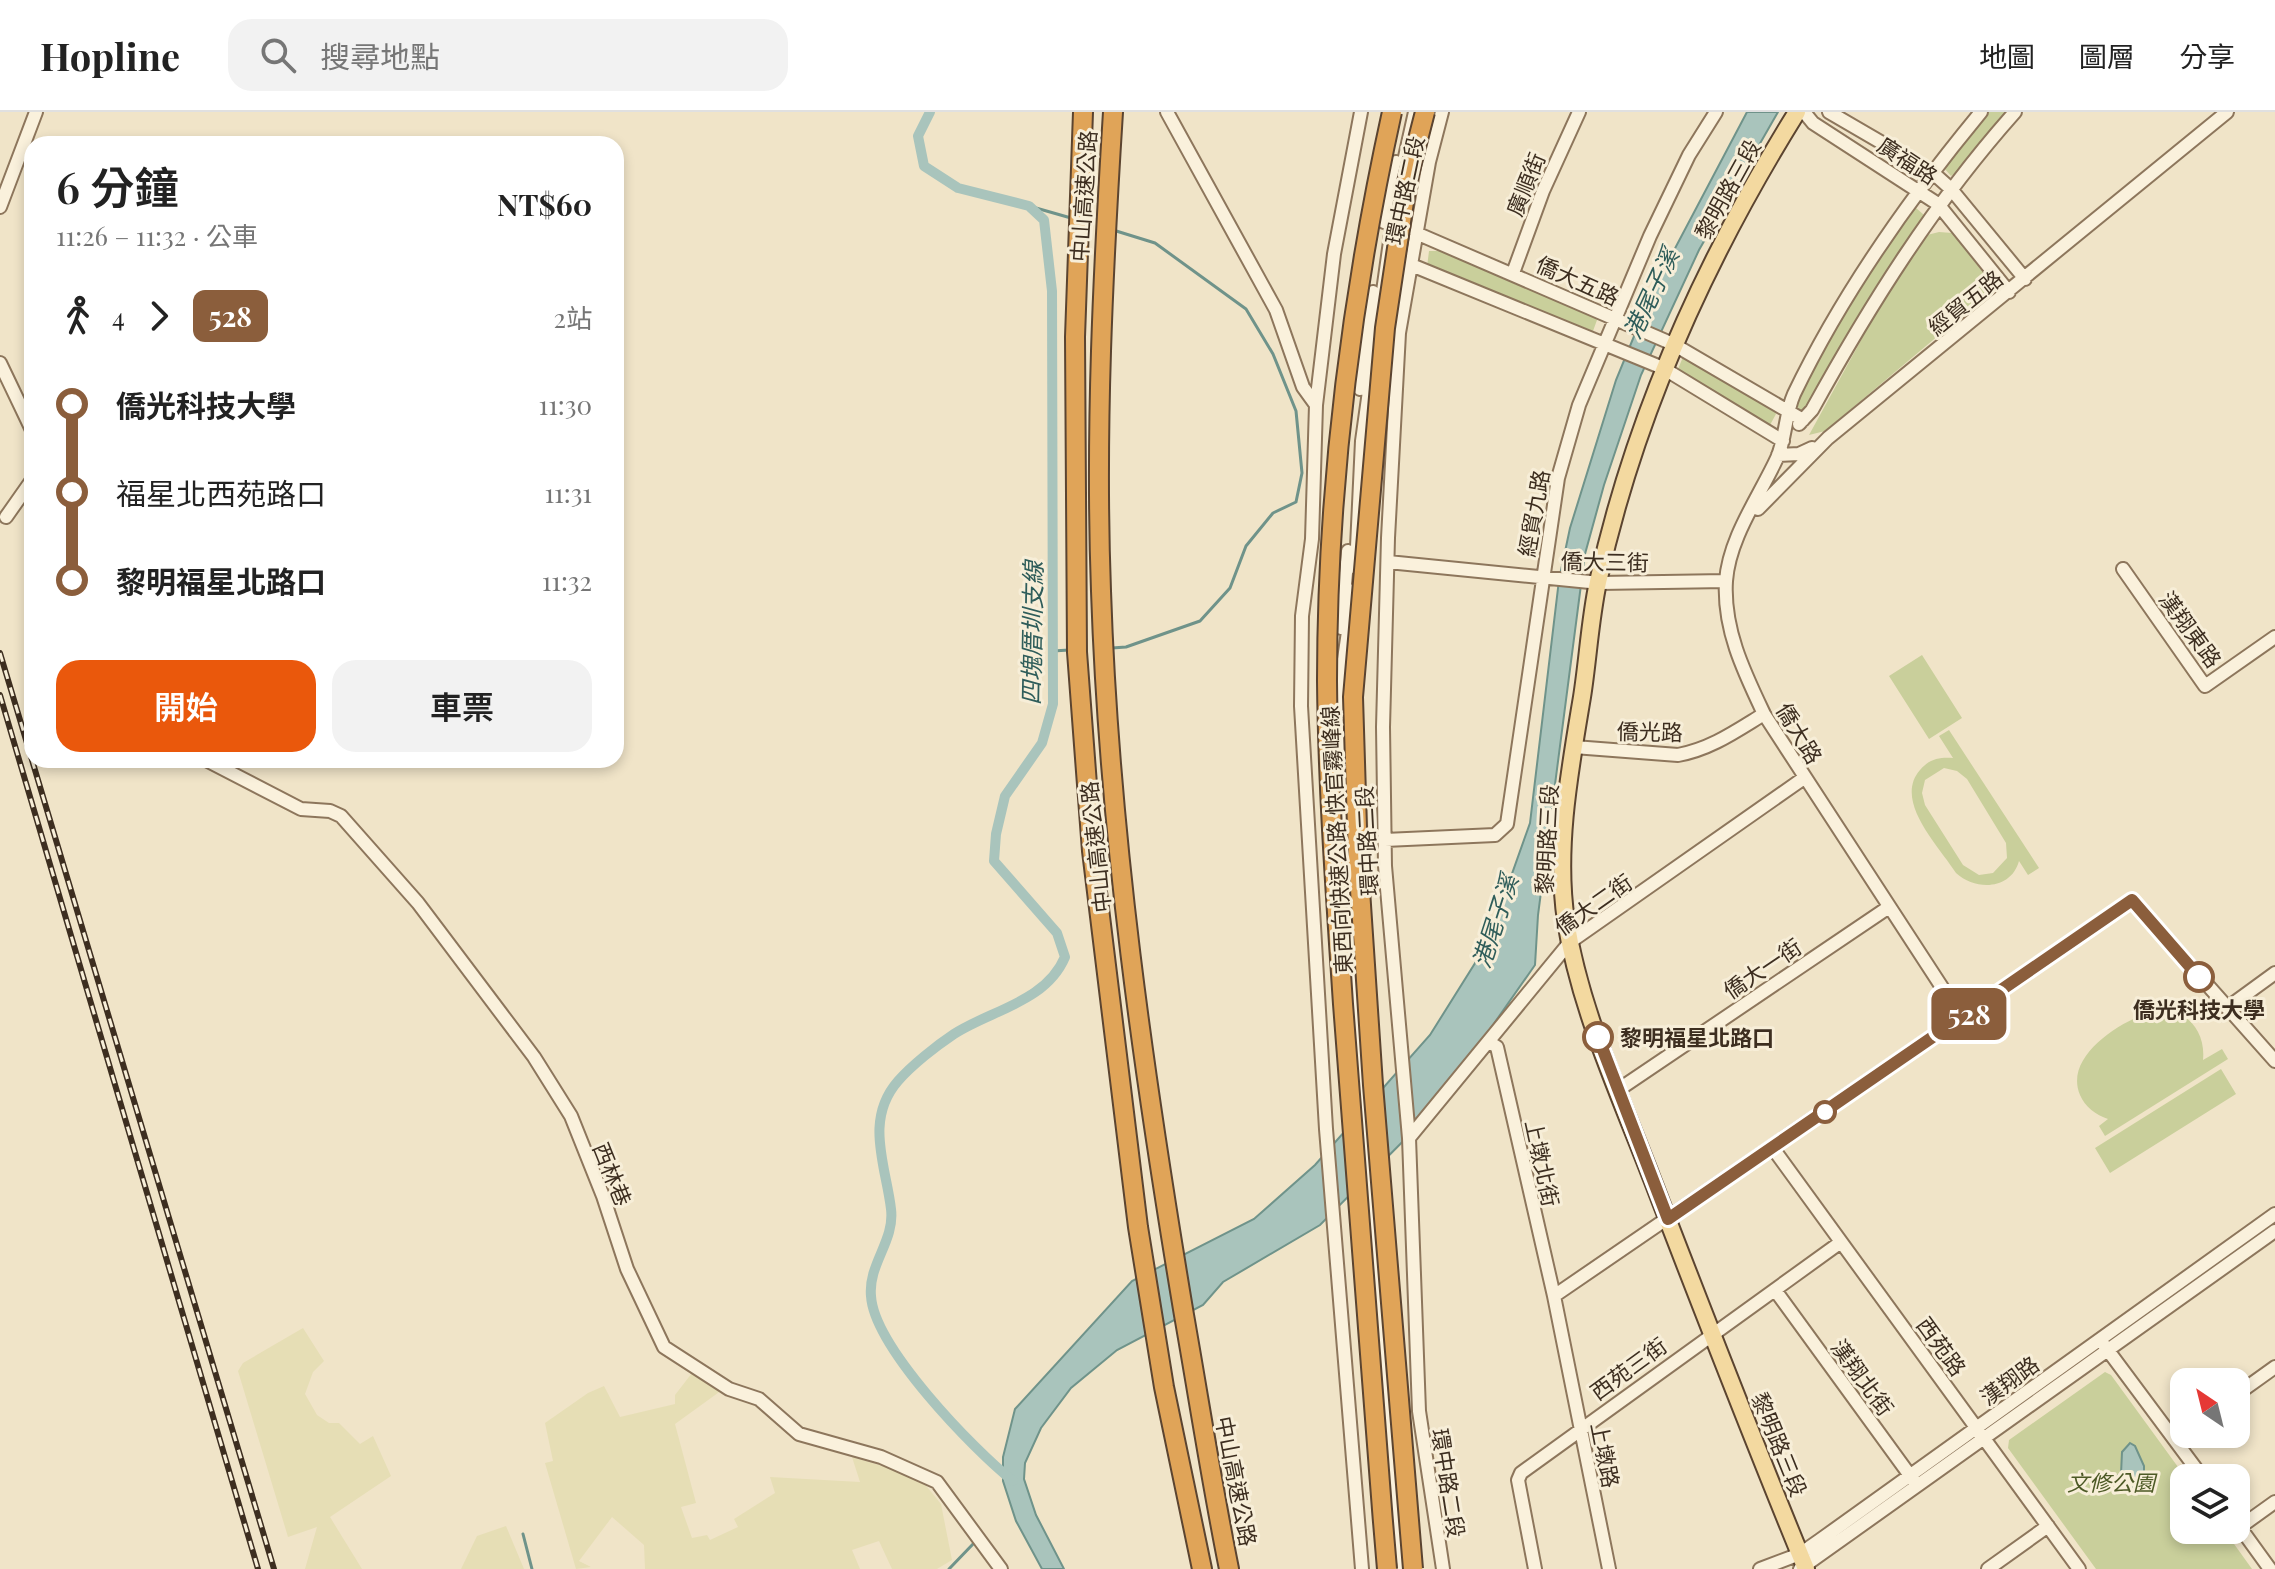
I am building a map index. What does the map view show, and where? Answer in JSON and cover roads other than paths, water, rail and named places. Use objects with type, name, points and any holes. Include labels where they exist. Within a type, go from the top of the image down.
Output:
[{"type":"highway","name":"中山高速公路","points":[[1083,112],[1075,337],[1077,652],[1092,851],[1110,1020],[1142,1255],[1202,1569]]},
{"type":"highway","name":"中山高速公路","points":[[1113,112],[1101,306],[1100,588],[1109,754],[1140,1037],[1171,1240],[1229,1569]]},
{"type":"highway","name":"東西向快速公路 快官霧峰線","points":[[1387,1569],[1356,1195],[1329,787],[1327,678],[1332,566],[1350,338],[1392,112]]},
{"type":"highway","name":"東西向快速公路 快官霧峰線","points":[[1413,1569],[1373,1085],[1358,860],[1353,697],[1385,328],[1407,182],[1425,112]]},
{"type":"main road","name":"黎明路三段","points":[[1797,112],[1742,204],[1673,344],[1625,481],[1598,583],[1574,747],[1563,864],[1577,980],[1803,1565]]},
{"type":"street","points":[[27,136],[36,112]]},
{"type":"street","points":[[1167,112],[1276,310],[1303,387],[1316,405]]},
{"type":"street","points":[[1361,112],[1334,254],[1316,405],[1312,539],[1302,616],[1301,706],[1326,1129],[1362,1569]]},
{"type":"street","name":"環中路二段","points":[[1367,1178],[1338,786],[1337,657],[1365,341],[1385,216],[1407,112]]},
{"type":"street","name":"環中路二段","points":[[1367,1178],[1342,673],[1355,582],[1362,441],[1384,264],[1415,112]]},
{"type":"street","name":"環中路二段","points":[[1442,112],[1409,264],[1399,333],[1383,727],[1385,840],[1409,1138],[1416,1377],[1426,1470],[1443,1569]]},
{"type":"street","name":"廣順街","points":[[1513,273],[1543,191],[1579,112]]},
{"type":"street","name":"經貿九路","points":[[1385,840],[1495,835],[1504,830],[1535,651],[1558,478],[1579,405],[1603,342],[1683,169],[1716,112]]},
{"type":"street","name":"廣福路","points":[[1804,112],[1814,124],[1920,189],[1938,204],[2009,292]]},
{"type":"street","name":"廣福路","points":[[1829,112],[1932,172],[1951,189],[2025,279]]},
{"type":"street","name":"僑大路","points":[[1962,1018],[1764,714],[1739,659],[1729,625],[1726,581],[1739,534],[1778,455],[1792,398],[1831,326],[1871,258],[1932,172],[1981,112]]},
{"type":"street","name":"僑大路","points":[[1783,441],[1812,410],[1869,310],[1938,204],[2015,112]]},
{"type":"street","name":"經貿五路","points":[[1739,534],[1770,494],[1828,438],[2227,112]]},
{"type":"street","points":[[0,207],[24,144]]},
{"type":"street","name":"僑大五路","points":[[1416,233],[1673,344],[1803,420]]},
{"type":"street","name":"僑大五路","points":[[1409,264],[1663,368],[1783,441]]},
{"type":"street","points":[[0,363],[24,413]]},
{"type":"street","points":[[1778,455],[1799,454],[1828,438]]},
{"type":"street","points":[[6,517],[24,491]]},
{"type":"street","name":"僑大三街","points":[[1388,562],[1598,583],[1726,581]]},
{"type":"street","name":"漢翔東路","points":[[2123,569],[2205,686],[2275,637]]},
{"type":"street","name":"僑光路","points":[[1574,747],[1691,753],[1722,740],[1764,714]]},
{"type":"street","name":"西林巷","points":[[222,768],[301,809],[330,811],[341,816],[418,903],[534,1057],[571,1116],[603,1196],[627,1269],[664,1347],[729,1389],[759,1399],[799,1434],[881,1457],[937,1482],[1001,1569]]},
{"type":"street","name":"僑大二街","points":[[1409,1138],[1570,942],[1804,778]]},
{"type":"street","points":[[1554,1296],[2132,900],[2275,1061]]},
{"type":"street","name":"僑大一街","points":[[1618,1090],[1889,907]]},
{"type":"street","points":[[2227,1008],[2275,973]]},
{"type":"street","name":"上墩北街","points":[[1489,1042],[1497,1047],[1554,1296]]},
{"type":"street","name":"西苑路","points":[[1772,1147],[2079,1569]]},
{"type":"street","points":[[1367,1178],[1397,1569]]},
{"type":"street","name":"漢翔路","points":[[1760,1569],[1803,1565],[1918,1487],[2275,1214]]},
{"type":"street","name":"漢翔路","points":[[1803,1565],[1910,1476],[1976,1428],[2275,1231]]},
{"type":"street","name":"西苑三街","points":[[1535,1569],[1518,1480],[1526,1468],[1841,1242]]},
{"type":"street","name":"漢翔北街","points":[[1775,1290],[1918,1487]]},
{"type":"street","name":"上墩路","points":[[1554,1296],[1609,1569]]},
{"type":"street","points":[[2104,1345],[2170,1425]]},
{"type":"street","points":[[2250,1385],[2275,1367]]},
{"type":"street","points":[[1345,1385],[1416,1377]]},
{"type":"street","points":[[1381,1380],[1404,1569]]},
{"type":"street","points":[[2250,1517],[2275,1502]]},
{"type":"street","points":[[1988,1569],[2048,1526]]},
{"type":"street","points":[[2250,1541],[2270,1569]]},
{"type":"water","points":[[1747,112],[1778,112],[1699,250],[1641,375],[1604,485],[1585,554],[1538,915],[1535,965],[1432,1112],[1320,1225],[1223,1282],[1203,1305],[1117,1350],[1071,1388],[1041,1428],[1025,1463],[1024,1479],[1036,1515],[1064,1569],[1042,1569],[1016,1521],[1003,1481],[1003,1457],[1015,1409],[1132,1281],[1254,1219],[1315,1165],[1430,1035],[1487,944],[1530,823],[1559,580],[1570,528],[1616,380],[1653,290]]},
{"type":"water","points":[[2130,1443],[2135,1446],[2144,1466],[2144,1477],[2133,1488],[2122,1487],[2115,1477],[2121,1474],[2122,1452]]},
{"type":"waterway","name":"四塊厝圳支線","points":[[930,112],[918,136],[924,166],[958,188],[1029,206],[1044,220],[1052,291],[1053,704],[1042,743],[1005,796],[996,834],[994,861],[1057,933],[1065,957],[1045,985],[947,1039],[910,1069],[888,1096],[882,1111],[880,1144],[891,1221],[873,1273],[871,1296],[876,1317],[907,1369],[951,1422],[1013,1481]]},
{"type":"waterway","points":[[1029,206],[1071,218]]},
{"type":"waterway","points":[[1112,648],[1126,647],[1200,621],[1230,588],[1246,546],[1273,513],[1296,502],[1302,473],[1296,411],[1273,354],[1246,309],[1155,243],[1113,230]]},
{"type":"waterway","points":[[1053,651],[1069,650]]},
{"type":"waterway","points":[[523,1534],[532,1569]]},
{"type":"waterway","points":[[949,1569],[974,1543]]},
{"type":"railway","points":[[0,653],[24,733]]},
{"type":"railway","points":[[0,695],[258,1569]]},
{"type":"railway","points":[[34,768],[274,1569]]},
{"type":"place","name":"僑光科技大學","points":[[2199,977]]},
{"type":"place","name":"黎明福星北路口","points":[[1598,1037]]},
{"type":"water label","name":"港尾子溪","points":[[1650,293]]},
{"type":"water label","name":"港尾子溪","points":[[1494,921]]},
{"type":"park label","name":"文修公園","points":[[2111,1482]]}]
